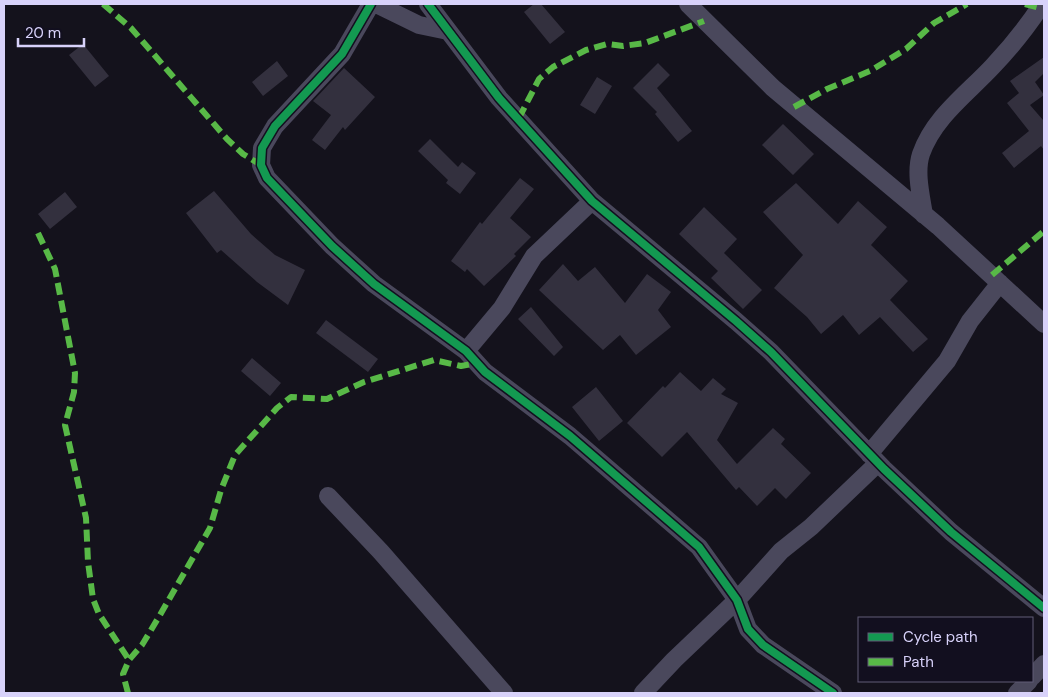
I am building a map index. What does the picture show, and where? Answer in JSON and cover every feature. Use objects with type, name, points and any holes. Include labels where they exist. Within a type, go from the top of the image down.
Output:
[{"type":"street","points":[[371,4],[342,54],[276,126],[262,148],[261,165],[268,178],[282,195],[367,278],[466,351],[485,372],[570,436],[699,547],[720,572],[737,600],[748,629],[763,645],[833,693]]},
{"type":"street","points":[[376,4],[419,25],[448,31]]},
{"type":"street","points":[[428,4],[499,98],[592,201],[771,352],[874,458],[951,532],[1044,608]]},
{"type":"street","points":[[688,4],[807,118],[924,215],[1044,324]]},
{"type":"street","points":[[924,215],[919,172],[921,155],[931,132],[946,112],[1014,44],[1042,4]]},
{"type":"street","points":[[466,351],[502,308],[534,256],[592,201]]},
{"type":"street","points":[[643,693],[674,660],[737,600],[782,551],[811,527],[874,458],[947,361],[973,315],[1000,283]]},
{"type":"street","points":[[328,496],[381,552],[504,693]]},
{"type":"street","points":[[1033,677],[1044,664]]},
{"type":"street","points":[[1016,693],[1028,682]]},
{"type":"building","points":[[534,4],[541,4],[565,32],[550,44],[524,12]]},
{"type":"building","points":[[83,44],[109,76],[95,87],[69,55]]},
{"type":"building","points":[[1044,57],[1044,73],[1035,82],[1044,95],[1030,105],[1044,119],[1044,150],[1041,146],[1014,168],[1002,153],[1029,131],[1007,103],[1019,93],[1010,81]]},
{"type":"building","points":[[277,61],[288,76],[263,96],[252,82]]},
{"type":"building","points":[[658,63],[670,75],[657,88],[692,131],[678,142],[655,114],[657,112],[633,88]]},
{"type":"building","points":[[344,68],[375,97],[345,130],[343,127],[325,150],[312,140],[331,115],[313,101]]},
{"type":"building","points":[[597,77],[612,86],[595,114],[580,105]]},
{"type":"building","points":[[783,124],[814,154],[793,175],[762,145]]},
{"type":"building","points":[[430,139],[458,167],[462,162],[476,173],[460,194],[446,183],[448,180],[418,151]]},
{"type":"building","points":[[520,178],[534,189],[510,218],[531,237],[514,254],[516,256],[484,286],[467,269],[465,272],[451,261],[480,222],[482,224]]},
{"type":"building","points":[[796,183],[838,224],[858,201],[887,227],[871,245],[908,281],[890,300],[928,339],[913,352],[880,317],[859,335],[843,315],[821,334],[807,317],[774,288],[803,255],[763,212]]},
{"type":"building","points":[[214,191],[251,234],[275,255],[305,270],[288,305],[257,282],[221,250],[217,253],[186,213]]},
{"type":"building","points":[[65,192],[77,207],[50,229],[38,214]]},
{"type":"building","points":[[704,207],[737,239],[724,253],[762,290],[743,309],[711,278],[718,271],[679,234]]},
{"type":"building","points":[[563,264],[578,281],[595,267],[625,303],[647,274],[671,292],[658,310],[671,327],[636,355],[620,335],[603,350],[539,290]]},
{"type":"building","points":[[531,307],[563,347],[554,356],[518,319]]},
{"type":"building","points":[[326,320],[378,359],[368,372],[316,333]]},
{"type":"building","points":[[252,358],[281,383],[270,396],[241,371]]},
{"type":"building","points":[[680,372],[701,391],[713,378],[726,389],[721,394],[738,403],[717,440],[737,464],[773,428],[785,439],[781,444],[811,473],[786,499],[775,488],[757,506],[739,487],[736,490],[687,432],[662,457],[627,423],[663,386],[665,388]]},
{"type":"building","points":[[596,387],[623,421],[599,441],[572,407]]},
{"type":"marked path","points":[[103,4],[131,28],[227,139],[243,154],[261,165]]},
{"type":"marked path","points":[[794,107],[827,89],[870,71],[906,49],[934,23],[967,4]]},
{"type":"marked path","points":[[1025,4],[1040,8]]},
{"type":"marked path","points":[[519,118],[539,79],[553,67],[586,50],[607,44],[623,46],[645,43],[704,21]]},
{"type":"marked path","points":[[992,275],[1044,231]]},
{"type":"marked path","points":[[38,233],[55,269],[75,373],[74,392],[65,425],[86,518],[88,562],[93,599],[99,614],[129,660]]},
{"type":"marked path","points":[[128,693],[123,674],[129,660],[142,645],[210,528],[221,490],[235,455],[277,408],[291,397],[327,399],[364,382],[434,360],[461,366],[477,363]]},
{"type":"cycle path","points":[[371,4],[342,54],[275,126],[262,148],[261,165],[267,178],[332,246],[374,284],[466,351],[485,372],[570,436],[699,547],[737,600],[748,629],[763,645],[833,693]]},
{"type":"cycle path","points":[[428,4],[499,98],[592,201],[771,352],[884,469],[951,532],[1044,608]]}]
